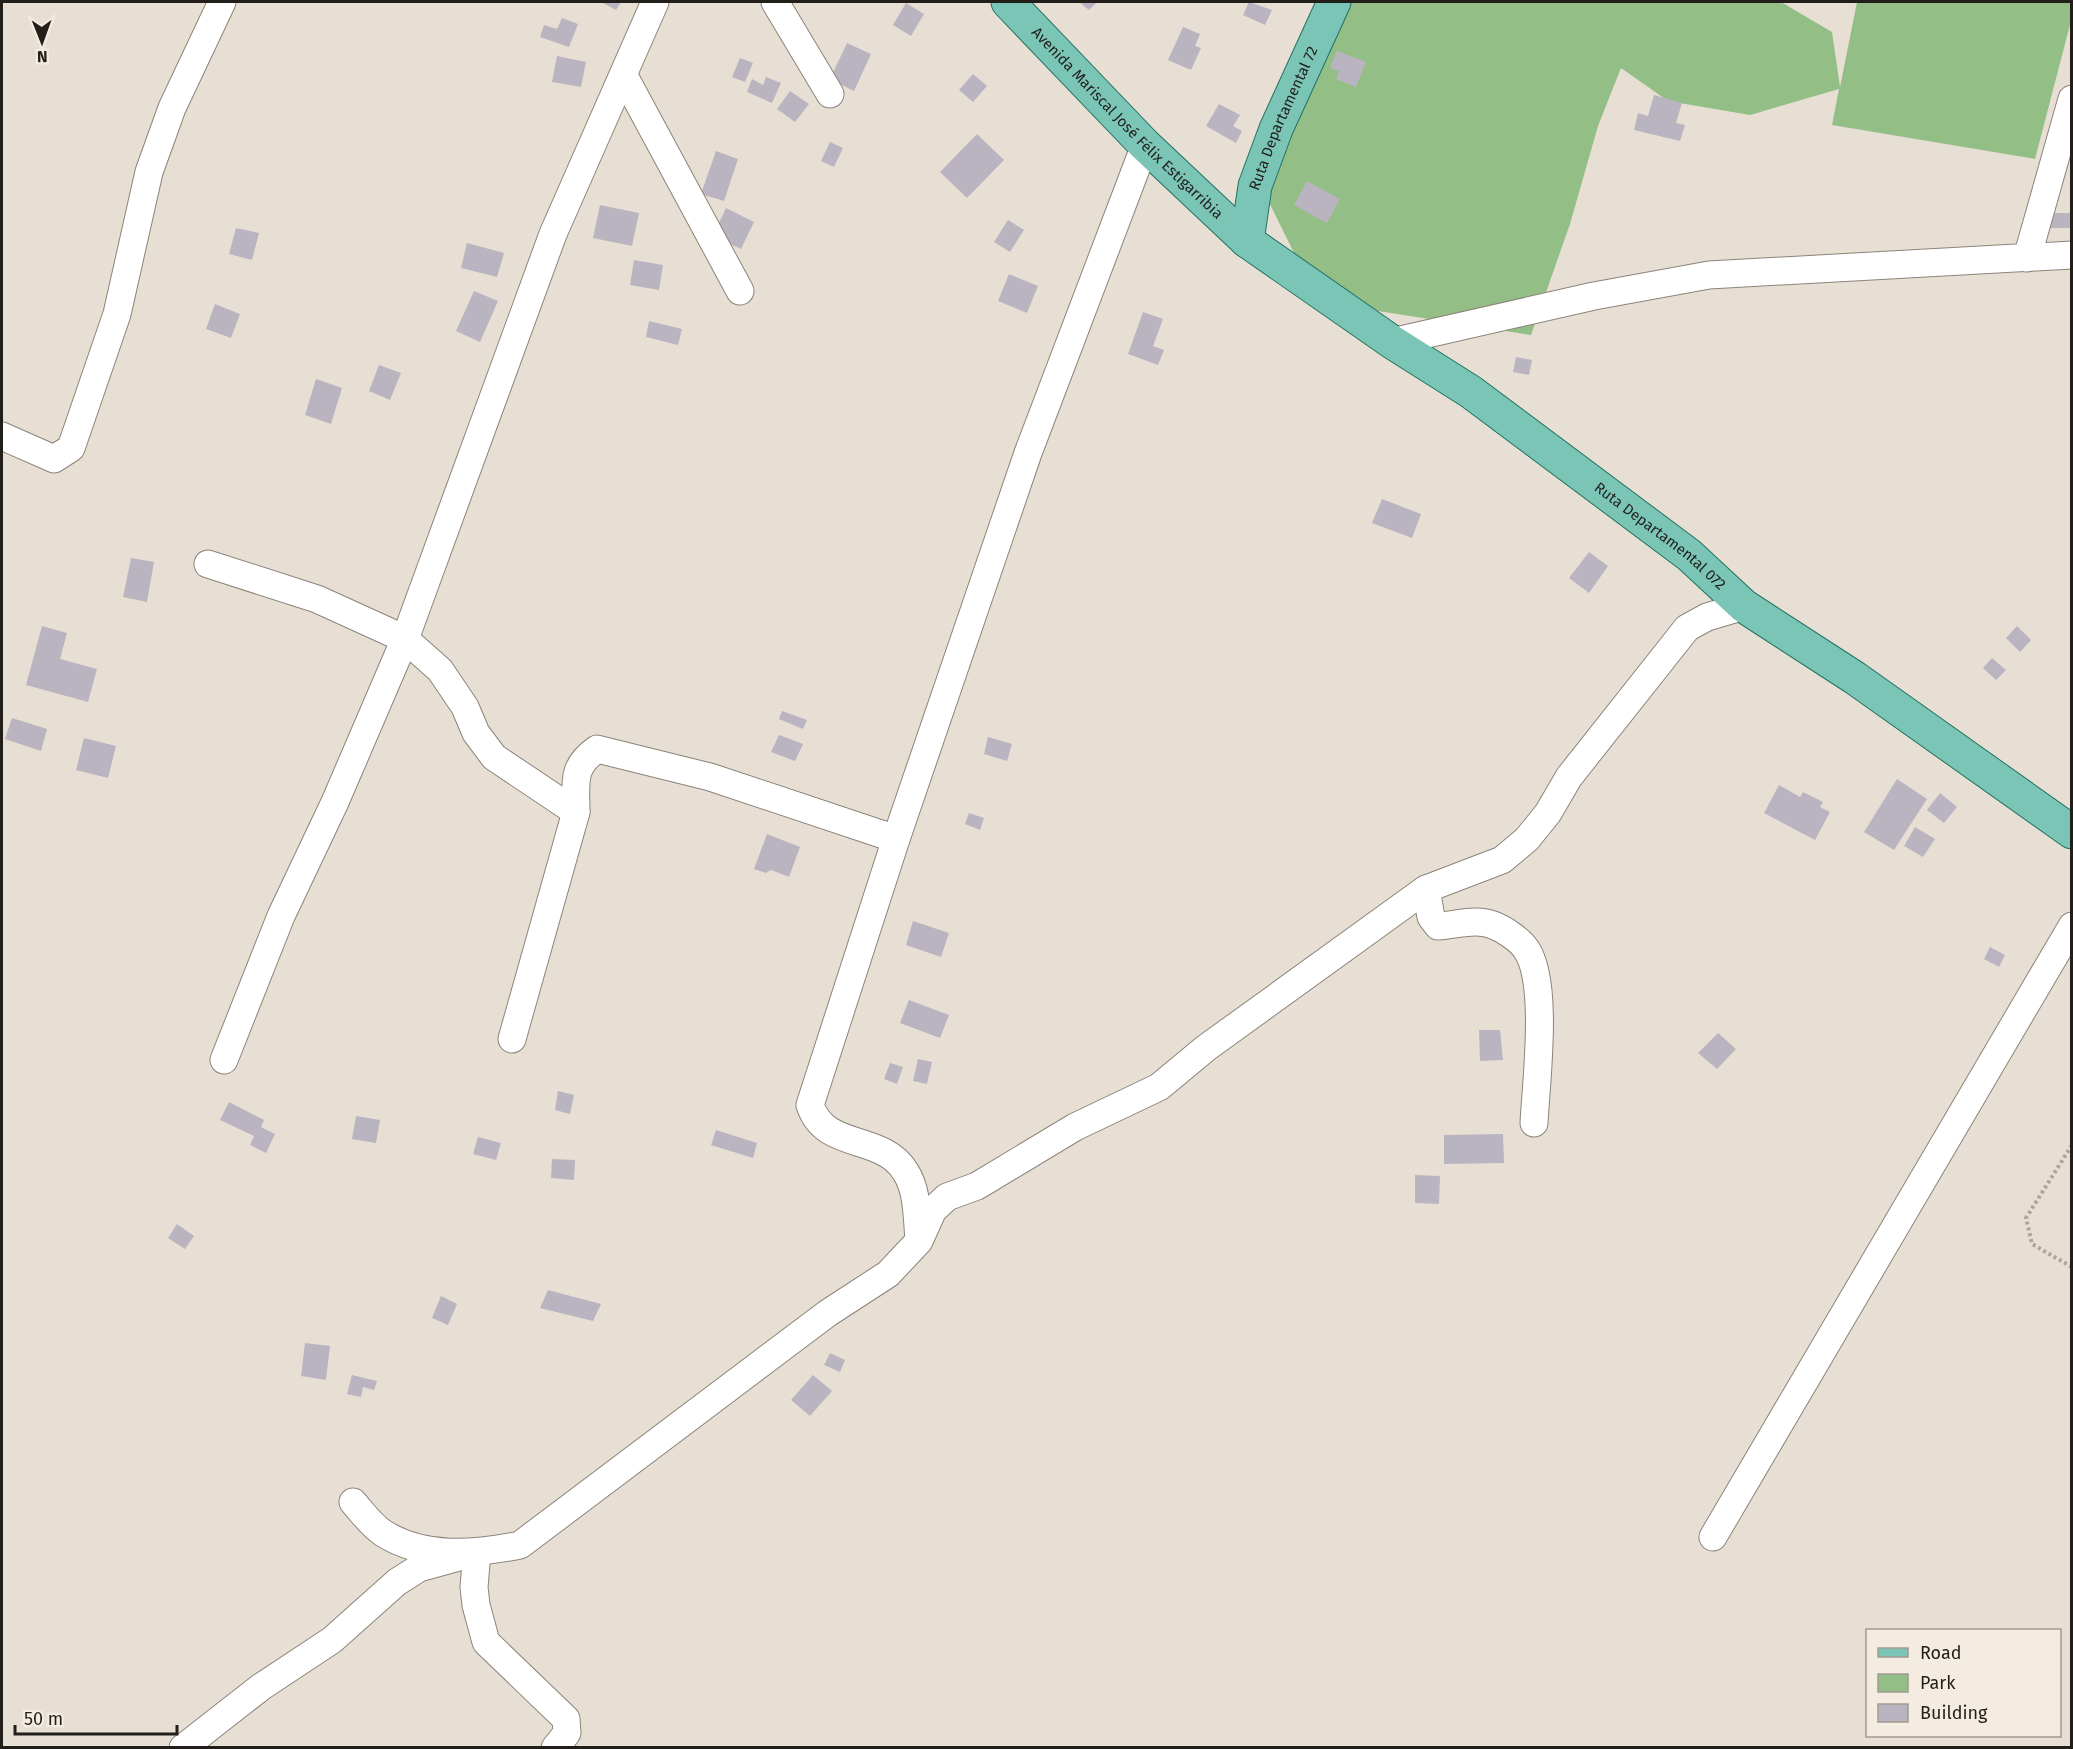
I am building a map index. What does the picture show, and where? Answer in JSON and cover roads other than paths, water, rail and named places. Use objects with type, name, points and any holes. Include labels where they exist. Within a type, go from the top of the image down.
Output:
[{"type":"main road","name":"Avenida Mariscal José Félix Estigarribia","points":[[1008,2],[1145,145],[1247,241]]},
{"type":"main road","name":"Ruta Departamental 72","points":[[1247,241],[1255,186],[1276,129],[1334,2]]},
{"type":"main road","name":"Ruta Departamental 072","points":[[1247,241],[1392,342],[1471,392],[1689,555],[1744,606],[1855,678],[2072,832]]},
{"type":"street","points":[[2,436],[54,459],[70,448],[117,314],[146,197],[149,172],[172,108],[222,2]]},
{"type":"street","points":[[224,1060],[281,916],[335,802],[405,639],[553,234],[656,2]]},
{"type":"street","points":[[775,2],[830,94]]},
{"type":"street","points":[[624,76],[740,291]]},
{"type":"street","points":[[2027,258],[2072,99]]},
{"type":"street","points":[[919,1242],[915,1198],[906,1172],[883,1150],[831,1133],[815,1119],[810,1105],[896,839],[1028,453],[1145,145]]},
{"type":"street","points":[[1392,342],[1594,296],[1709,275],[2072,255]]},
{"type":"street","points":[[208,564],[317,599],[405,639],[440,670],[465,707],[476,733],[494,757],[576,812]]},
{"type":"street","points":[[183,1748],[261,1688],[338,1635],[397,1582],[419,1568],[477,1552],[520,1545],[828,1313],[888,1274],[919,1242],[933,1210],[947,1197],[977,1186],[1076,1127],[1159,1087],[1206,1048],[1426,889],[1502,860],[1527,839],[1548,813],[1569,777],[1687,628],[1707,617],[1744,606]]},
{"type":"street","points":[[512,1039],[576,812],[575,777],[583,759],[597,749],[710,777],[896,839]]},
{"type":"street","points":[[1426,889],[1431,917],[1438,926],[1477,921],[1492,924],[1504,930],[1527,950],[1539,989],[1534,1123]]},
{"type":"street","points":[[1713,1537],[2072,926]]},
{"type":"street","points":[[353,1502],[381,1531],[407,1546],[443,1552],[477,1552]]},
{"type":"street","points":[[477,1552],[475,1596],[486,1642],[566,1719],[567,1733],[555,1748]]}]
